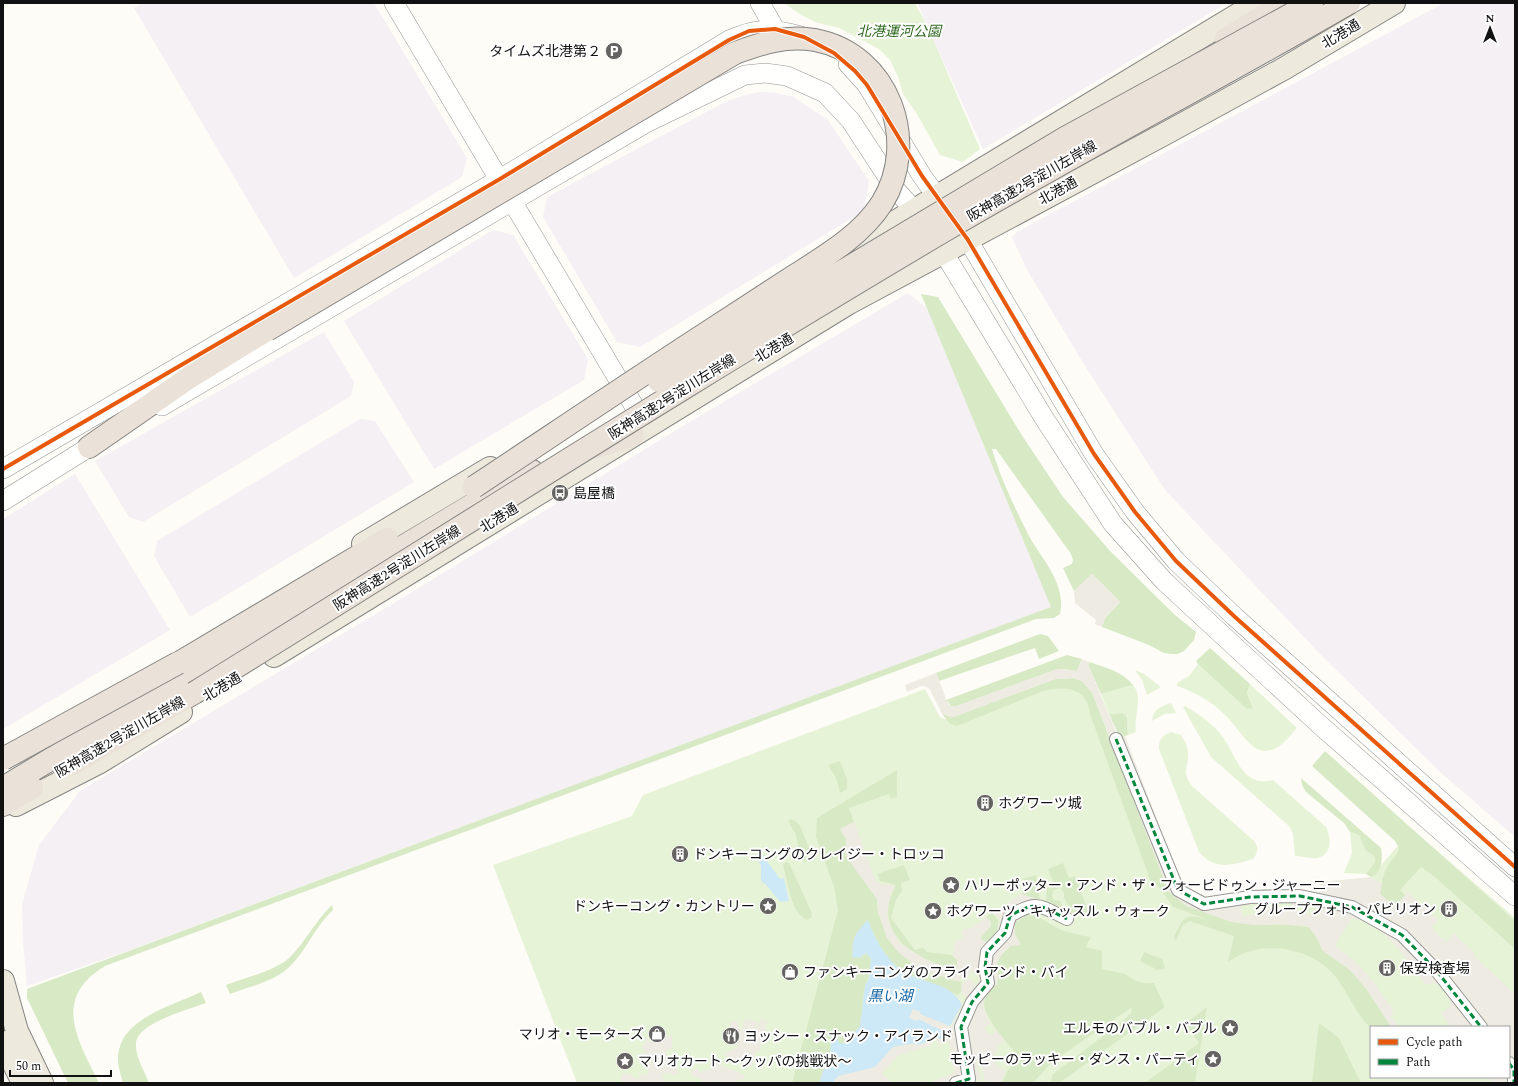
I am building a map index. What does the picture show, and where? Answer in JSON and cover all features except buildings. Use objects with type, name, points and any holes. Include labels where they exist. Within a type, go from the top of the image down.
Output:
[{"type":"highway","points":[[1065,138],[1285,3]]},
{"type":"highway","name":"阪神高速2号淀川左岸線","points":[[3,770],[178,663],[480,492],[690,362],[1065,138],[1312,3]]},
{"type":"highway","name":"阪神高速2号淀川左岸線","points":[[3,805],[194,693],[817,307],[942,232],[1075,155],[1349,3]]},
{"type":"highway","points":[[3,788],[480,492],[826,255],[868,222],[894,181],[900,141],[895,115],[887,94],[873,74],[858,60],[840,49],[817,40],[792,38],[767,41],[735,53],[267,330],[190,377],[89,447]]},
{"type":"highway","points":[[480,492],[567,456],[640,430]]},
{"type":"highway","points":[[3,760],[178,663]]},
{"type":"main road","points":[[3,770],[192,645],[624,388],[914,210],[1257,3]]},
{"type":"main road","name":"北港通","points":[[3,813],[100,762],[849,303],[1285,68],[1394,3]]},
{"type":"main road","points":[[3,980],[17,1030],[42,1083]]},
{"type":"main road","points":[[3,1042],[23,1083]]},
{"type":"street","points":[[394,3],[624,388],[640,430]]},
{"type":"street","points":[[760,3],[775,29]]},
{"type":"street","points":[[3,469],[500,179],[729,40],[749,31],[775,29],[804,37],[834,53],[855,70],[866,85],[936,197],[968,240],[1094,454],[1135,512],[1176,561],[1317,691],[1515,867]]},
{"type":"street","points":[[3,500],[89,447],[210,380],[512,200],[653,119],[745,75],[765,73],[787,76],[804,82],[825,93],[835,101],[851,121],[896,190],[914,210],[944,253],[1044,418],[1113,524],[1164,581],[1320,725],[1515,896]]},
{"type":"street","points":[[1116,740],[1178,890],[1204,904],[1250,897],[1300,896],[1352,907],[1402,934],[1436,970],[1480,1026]]},
{"type":"street","points":[[956,1083],[969,1079],[961,1027],[972,1002],[988,983],[985,967],[987,952],[1005,933],[1010,916],[1026,906],[1040,906],[1067,919]]},
{"type":"street","points":[[1510,1065],[1514,1070],[1514,1083]]},
{"type":"shaded area","points":[[143,3],[374,3],[467,158],[462,177],[294,278],[134,8]]},
{"type":"shaded area","points":[[917,3],[1227,3],[983,149]]},
{"type":"shaded area","points":[[1444,3],[1515,3],[1515,837],[1438,770],[1320,654],[1165,490],[1085,366],[1026,268],[1012,237],[1017,232]]},
{"type":"shaded area","points":[[762,92],[792,96],[828,120],[869,181],[864,211],[640,347],[617,342],[543,217],[547,197],[730,100],[749,94]]},
{"type":"shaded area","points":[[493,230],[513,235],[588,359],[584,380],[434,469],[344,321]]},
{"type":"shaded area","points":[[908,293],[927,308],[1052,607],[130,950],[27,986],[23,942],[22,904],[39,845],[80,791],[394,603],[683,426]]},
{"type":"shaded area","points":[[324,332],[354,382],[351,396],[143,522],[129,517],[95,461]]},
{"type":"shaded area","points":[[360,419],[375,421],[414,482],[190,617],[154,556],[157,541]]},
{"type":"shaded area","points":[[75,474],[170,630],[3,729],[3,519]]},
{"type":"shaded area","points":[[1092,574],[1120,602],[1105,618],[1102,627],[1095,624],[1096,620],[1075,603],[1074,591]]},
{"type":"shaded area","points":[[1082,659],[1090,662],[1088,665],[1117,734],[1120,738],[1125,736],[1177,872],[1180,878],[1191,890],[1206,898],[1225,897],[1265,889],[1319,892],[1320,882],[1371,877],[1382,883],[1380,894],[1395,907],[1408,892],[1438,920],[1432,927],[1438,936],[1447,941],[1453,933],[1473,951],[1475,957],[1515,994],[1515,1083],[1491,1083],[1488,1078],[1510,1078],[1510,1026],[1450,1026],[1441,1013],[1451,1006],[1450,1000],[1440,985],[1432,983],[1425,985],[1404,955],[1386,936],[1371,924],[1352,918],[1335,946],[1357,963],[1371,979],[1394,1011],[1392,1012],[1391,1017],[1398,1026],[1390,1026],[1368,991],[1350,970],[1322,950],[1317,938],[1309,927],[1281,924],[1254,925],[1232,922],[1186,906],[1169,892],[1092,692],[1082,681],[1073,678],[1055,679],[953,717],[942,714],[927,687],[921,686],[907,692],[905,685],[936,673],[948,704],[951,706],[957,706],[1055,670],[1064,669],[1077,671]],"holes":[[[1293,901],[1290,911],[1282,909],[1271,912],[1268,902]],[[1299,901],[1323,906],[1319,916],[1297,911]],[[1262,903],[1262,914],[1242,916],[1241,905]]]},
{"type":"shaded area","points":[[854,822],[876,881],[881,884],[896,885],[890,896],[887,913],[890,926],[900,943],[928,961],[957,970],[957,960],[952,955],[955,949],[953,945],[962,937],[962,930],[972,928],[986,917],[990,921],[991,926],[980,938],[986,942],[997,933],[1000,921],[999,918],[992,913],[1021,894],[1040,900],[1076,916],[1071,926],[1038,910],[1025,910],[1027,915],[1015,922],[1015,934],[1021,945],[1010,946],[997,962],[997,985],[987,991],[983,1006],[990,1023],[984,1029],[991,1035],[996,1030],[1004,1040],[997,1047],[994,1058],[996,1064],[1005,1071],[1001,1083],[986,1083],[979,1058],[976,1059],[981,1079],[974,1081],[973,1083],[928,1083],[954,1073],[949,1042],[938,1044],[936,1040],[930,1042],[931,1046],[899,1055],[882,1073],[892,1083],[832,1082],[838,1076],[874,1067],[893,1047],[914,1043],[915,1045],[928,1042],[928,1039],[938,1037],[944,1038],[918,1020],[908,1018],[913,1009],[951,1027],[962,1005],[968,998],[961,992],[962,982],[970,979],[977,985],[980,980],[978,971],[971,972],[968,961],[970,957],[967,961],[971,974],[960,977],[961,981],[953,980],[929,972],[912,963],[898,952],[887,938],[878,912],[877,899],[846,856],[846,839],[840,829]]},
{"type":"shaded area","points":[[745,1019],[757,1022],[755,1034],[760,1020],[771,1022],[765,1024],[767,1030],[761,1032],[765,1040],[760,1042],[760,1052],[756,1051],[752,1067],[723,1054],[738,1047],[729,1022],[736,1020],[741,1032]]},
{"type":"shaded area","points":[[672,1035],[673,1039],[671,1041],[673,1048],[665,1051],[670,1065],[677,1068],[679,1074],[672,1076],[671,1072],[662,1075],[666,1083],[622,1083],[620,1078],[623,1074],[628,1073],[637,1079],[641,1077],[638,1073],[644,1075],[648,1074],[648,1066],[652,1062],[650,1058],[641,1054],[645,1052],[642,1047],[646,1042],[644,1039],[647,1037],[649,1042]]},
{"type":"shaded area","points":[[718,1064],[744,1075],[745,1079],[737,1080],[739,1083],[719,1083],[718,1081],[701,1083],[702,1080],[692,1075],[691,1071],[697,1068],[699,1072],[711,1069]]},
{"type":"green space","name":"北港運河公園","points":[[784,3],[915,3],[928,27],[980,149],[963,162],[940,155],[917,114],[903,94],[898,77],[890,60],[879,49],[839,28],[815,22],[801,15]]},
{"type":"green space","points":[[921,294],[938,297],[1021,434],[1063,497],[1111,552],[1175,615],[1196,632],[1194,640],[1184,651],[1178,654],[1164,653],[1149,645],[1102,627],[1105,618],[1120,602],[1092,574],[1074,591],[1063,568],[1072,564],[1073,560],[1071,554],[996,449],[992,449],[1002,479],[1020,519],[1055,579],[1061,602],[1060,614],[1054,618],[1036,619],[105,966],[88,979],[78,992],[74,1006],[74,1021],[77,1036],[99,1083],[68,1083],[27,998],[27,989],[1051,607]]},
{"type":"green space","points":[[1040,634],[1048,636],[1059,651],[1039,659],[1035,648],[939,681],[936,673]]},
{"type":"green space","points":[[1210,648],[1250,684],[1247,693],[1253,708],[1247,709],[1198,664],[1196,661]]},
{"type":"green space","points":[[1067,655],[1082,659],[1077,671],[1064,669],[1055,670],[957,706],[951,706],[946,700]]},
{"type":"green space","points":[[1090,662],[1119,673],[1133,685],[1101,694],[1088,665]]},
{"type":"green space","points":[[1198,664],[1248,709],[1253,707],[1247,693],[1250,684],[1297,728],[1286,741],[1271,750],[1260,750],[1251,745],[1230,720],[1210,702],[1197,694],[1177,686],[1177,683],[1189,676]]},
{"type":"green space","points":[[1135,670],[1144,674],[1161,687],[1147,695],[1142,680]]},
{"type":"green space","points":[[1073,678],[1082,681],[1092,692],[1169,892],[1209,913],[1233,922],[1309,927],[1317,938],[1322,950],[1350,970],[1368,991],[1390,1026],[1370,1027],[1360,1016],[1334,975],[1324,965],[1298,952],[1268,948],[1254,950],[1240,955],[1228,962],[1234,936],[1190,921],[1182,926],[1176,941],[1174,937],[1183,920],[1189,917],[1207,919],[1173,907],[1159,887],[1151,882],[1088,705],[1080,694],[1074,690],[1059,688],[1043,691],[957,726],[950,724],[942,714],[953,717],[1055,679]]},
{"type":"green space","points":[[1133,685],[1138,696],[1135,726],[1136,732],[1128,735],[1127,717],[1123,713],[1109,714],[1101,694]]},
{"type":"green space","points":[[1043,688],[1084,688],[1165,890],[1235,905],[1359,891],[1412,829],[1515,918],[1515,1083],[577,1083],[493,865],[632,816],[643,795],[925,689],[940,717],[952,722]]},
{"type":"green space","points":[[1171,703],[1176,713],[1165,714],[1152,721],[1154,714],[1158,709]]},
{"type":"green space","points":[[1185,706],[1211,724],[1219,732],[1246,774],[1253,779],[1262,781],[1273,780],[1326,827],[1330,840],[1326,853],[1317,858],[1295,856],[1293,834],[1290,827],[1211,757],[1183,707]]},
{"type":"green space","points":[[1123,713],[1127,717],[1128,735],[1120,738],[1109,714]]},
{"type":"green space","points":[[1171,732],[1181,735],[1187,746],[1188,758],[1186,776],[1188,781],[1254,841],[1257,846],[1257,850],[1253,859],[1224,865],[1212,862],[1199,852],[1159,749],[1162,738]]},
{"type":"green space","points":[[1325,751],[1515,921],[1515,949],[1435,877],[1421,867],[1400,890],[1405,895],[1395,907],[1380,894],[1385,871],[1397,854],[1399,848],[1395,841],[1312,766]]},
{"type":"green space","points":[[840,761],[847,779],[847,789],[840,793],[836,778],[828,765]]},
{"type":"green space","points":[[897,770],[897,797],[891,799],[889,794],[849,808],[854,822],[840,829],[846,839],[846,856],[877,899],[878,912],[887,938],[953,980],[962,982],[961,992],[957,995],[901,970],[883,951],[868,920],[861,957],[865,953],[868,955],[871,963],[871,972],[865,985],[860,1026],[846,1043],[839,1043],[833,1030],[831,1036],[830,1055],[820,1083],[792,1083],[838,910],[834,887],[816,837],[817,818]]},
{"type":"green space","points":[[1301,778],[1381,848],[1381,865],[1380,869],[1375,875],[1371,877],[1366,874],[1375,862],[1374,856],[1365,850],[1359,835],[1350,832],[1344,823],[1306,792],[1302,785]]},
{"type":"green space","points":[[791,819],[797,822],[800,826],[814,859],[805,862],[801,860],[796,835],[788,821]]},
{"type":"green space","points":[[1350,832],[1359,835],[1365,850],[1374,856],[1375,862],[1366,874],[1344,873],[1352,853]]},
{"type":"green space","points":[[786,862],[789,863],[811,911],[812,917],[807,920],[801,916],[793,904],[790,896],[783,865]]},
{"type":"green space","points":[[1063,863],[1069,878],[1075,876],[1090,916],[1068,913],[1070,909],[1064,898],[1064,893],[1060,888],[1054,890],[1052,895],[1054,900],[1060,901],[1064,910],[1046,900],[1047,887],[1053,882],[1048,869]]},
{"type":"green space","points":[[904,865],[910,880],[901,883],[902,890],[896,900],[891,918],[915,950],[923,948],[927,952],[952,955],[957,960],[957,970],[935,963],[916,954],[898,939],[892,930],[888,909],[896,885],[880,881],[877,874]]},
{"type":"green space","points":[[1036,875],[1040,900],[1021,894],[1026,888],[1023,879]]},
{"type":"green space","points":[[332,905],[333,910],[320,924],[299,956],[286,970],[266,981],[230,994],[226,985],[276,967],[289,958]]},
{"type":"green space","points":[[992,913],[999,922],[997,933],[986,942],[980,938],[991,926],[990,921],[986,917]]},
{"type":"green space","points":[[1035,914],[1062,930],[1091,937],[1086,947],[1102,951],[1102,969],[1125,974],[1134,980],[1144,983],[1154,983],[1165,1007],[1059,1083],[1051,1083],[1052,1075],[1125,1019],[1131,1013],[1132,1007],[1051,1063],[1033,1083],[1002,1083],[1007,1071],[1015,1062],[1017,1056],[990,1020],[985,1010],[984,1000],[987,992],[997,985],[997,963],[999,958],[1012,944],[1015,932],[1015,922],[1025,916]]},
{"type":"green space","points":[[1144,952],[1162,959],[1165,967],[1164,969],[1155,970],[1154,968],[1140,961]]},
{"type":"green space","points":[[201,992],[206,1003],[164,1018],[144,1030],[138,1036],[136,1044],[137,1054],[149,1083],[123,1083],[118,1054],[123,1039],[131,1029],[141,1021],[165,1007]]},
{"type":"green space","points":[[1207,1007],[1195,1083],[1145,1083],[1199,1043],[1185,1024]]},
{"type":"green space","points":[[1319,1023],[1339,1038],[1361,1083],[1312,1083]]},
{"type":"water","points":[[762,855],[766,856],[767,861],[780,879],[784,878],[789,901],[781,902],[761,881],[761,866],[759,857]]},
{"type":"water","name":"黒い湖","points":[[868,920],[878,943],[894,964],[907,974],[945,988],[958,998],[962,1005],[950,1026],[920,1014],[921,1012],[913,1009],[909,1018],[917,1021],[918,1019],[947,1033],[945,1038],[939,1039],[938,1037],[928,1039],[928,1042],[915,1045],[914,1043],[893,1047],[875,1067],[838,1076],[833,1082],[834,1083],[820,1083],[830,1055],[832,1032],[834,1029],[839,1043],[846,1043],[860,1026],[865,985],[869,979],[871,958],[865,953],[861,957],[853,958],[853,941],[857,933]]},
{"type":"marked path","points":[[1116,739],[1178,890],[1204,904],[1250,897],[1300,896],[1352,907],[1402,935],[1436,970],[1480,1026]]},
{"type":"marked path","points":[[956,1083],[969,1079],[961,1027],[972,1002],[988,983],[985,967],[987,952],[1005,933],[1010,916],[1027,907],[1039,906],[1067,919]]},
{"type":"marked path","points":[[1510,1064],[1514,1070],[1514,1083]]},
{"type":"cycle path","points":[[3,469],[500,179],[729,40],[749,31],[775,29],[804,37],[834,53],[855,71],[867,85],[922,176],[968,240],[1094,454],[1135,512],[1176,561],[1235,617],[1515,867]]},
{"type":"place","name":"タイムズ北港第２","points":[[614,51]]},
{"type":"place","name":"島屋橋","points":[[560,493]]},
{"type":"place","name":"ホグワーツ城","points":[[985,803]]},
{"type":"place","name":"ドンキーコングのクレイジー・トロッコ","points":[[680,854]]},
{"type":"place","name":"ハリーポッター・アンド・ザ・フォービドゥン・ジャーニー","points":[[951,885]]},
{"type":"place","name":"ドンキーコング・カントリー","points":[[768,906]]},
{"type":"place","name":"グループフォト・パビリオン","points":[[1449,909]]},
{"type":"place","name":"ホグワーツ・キャッスル・ウォーク","points":[[933,911]]},
{"type":"place","name":"保安検査場","points":[[1387,968]]},
{"type":"place","name":"ファンキーコングのフライ・アンド・バイ","points":[[790,972]]},
{"type":"place","name":"エルモのバブル・バブル","points":[[1230,1028]]},
{"type":"place","name":"マリオ・モーターズ","points":[[657,1034]]},
{"type":"place","name":"ヨッシー・スナック・アイランド","points":[[731,1036]]},
{"type":"place","name":"モッピーのラッキー・ダンス・パーティ","points":[[1213,1059]]},
{"type":"place","name":"マリオカート ～クッパの挑戦状～","points":[[625,1061]]}]
